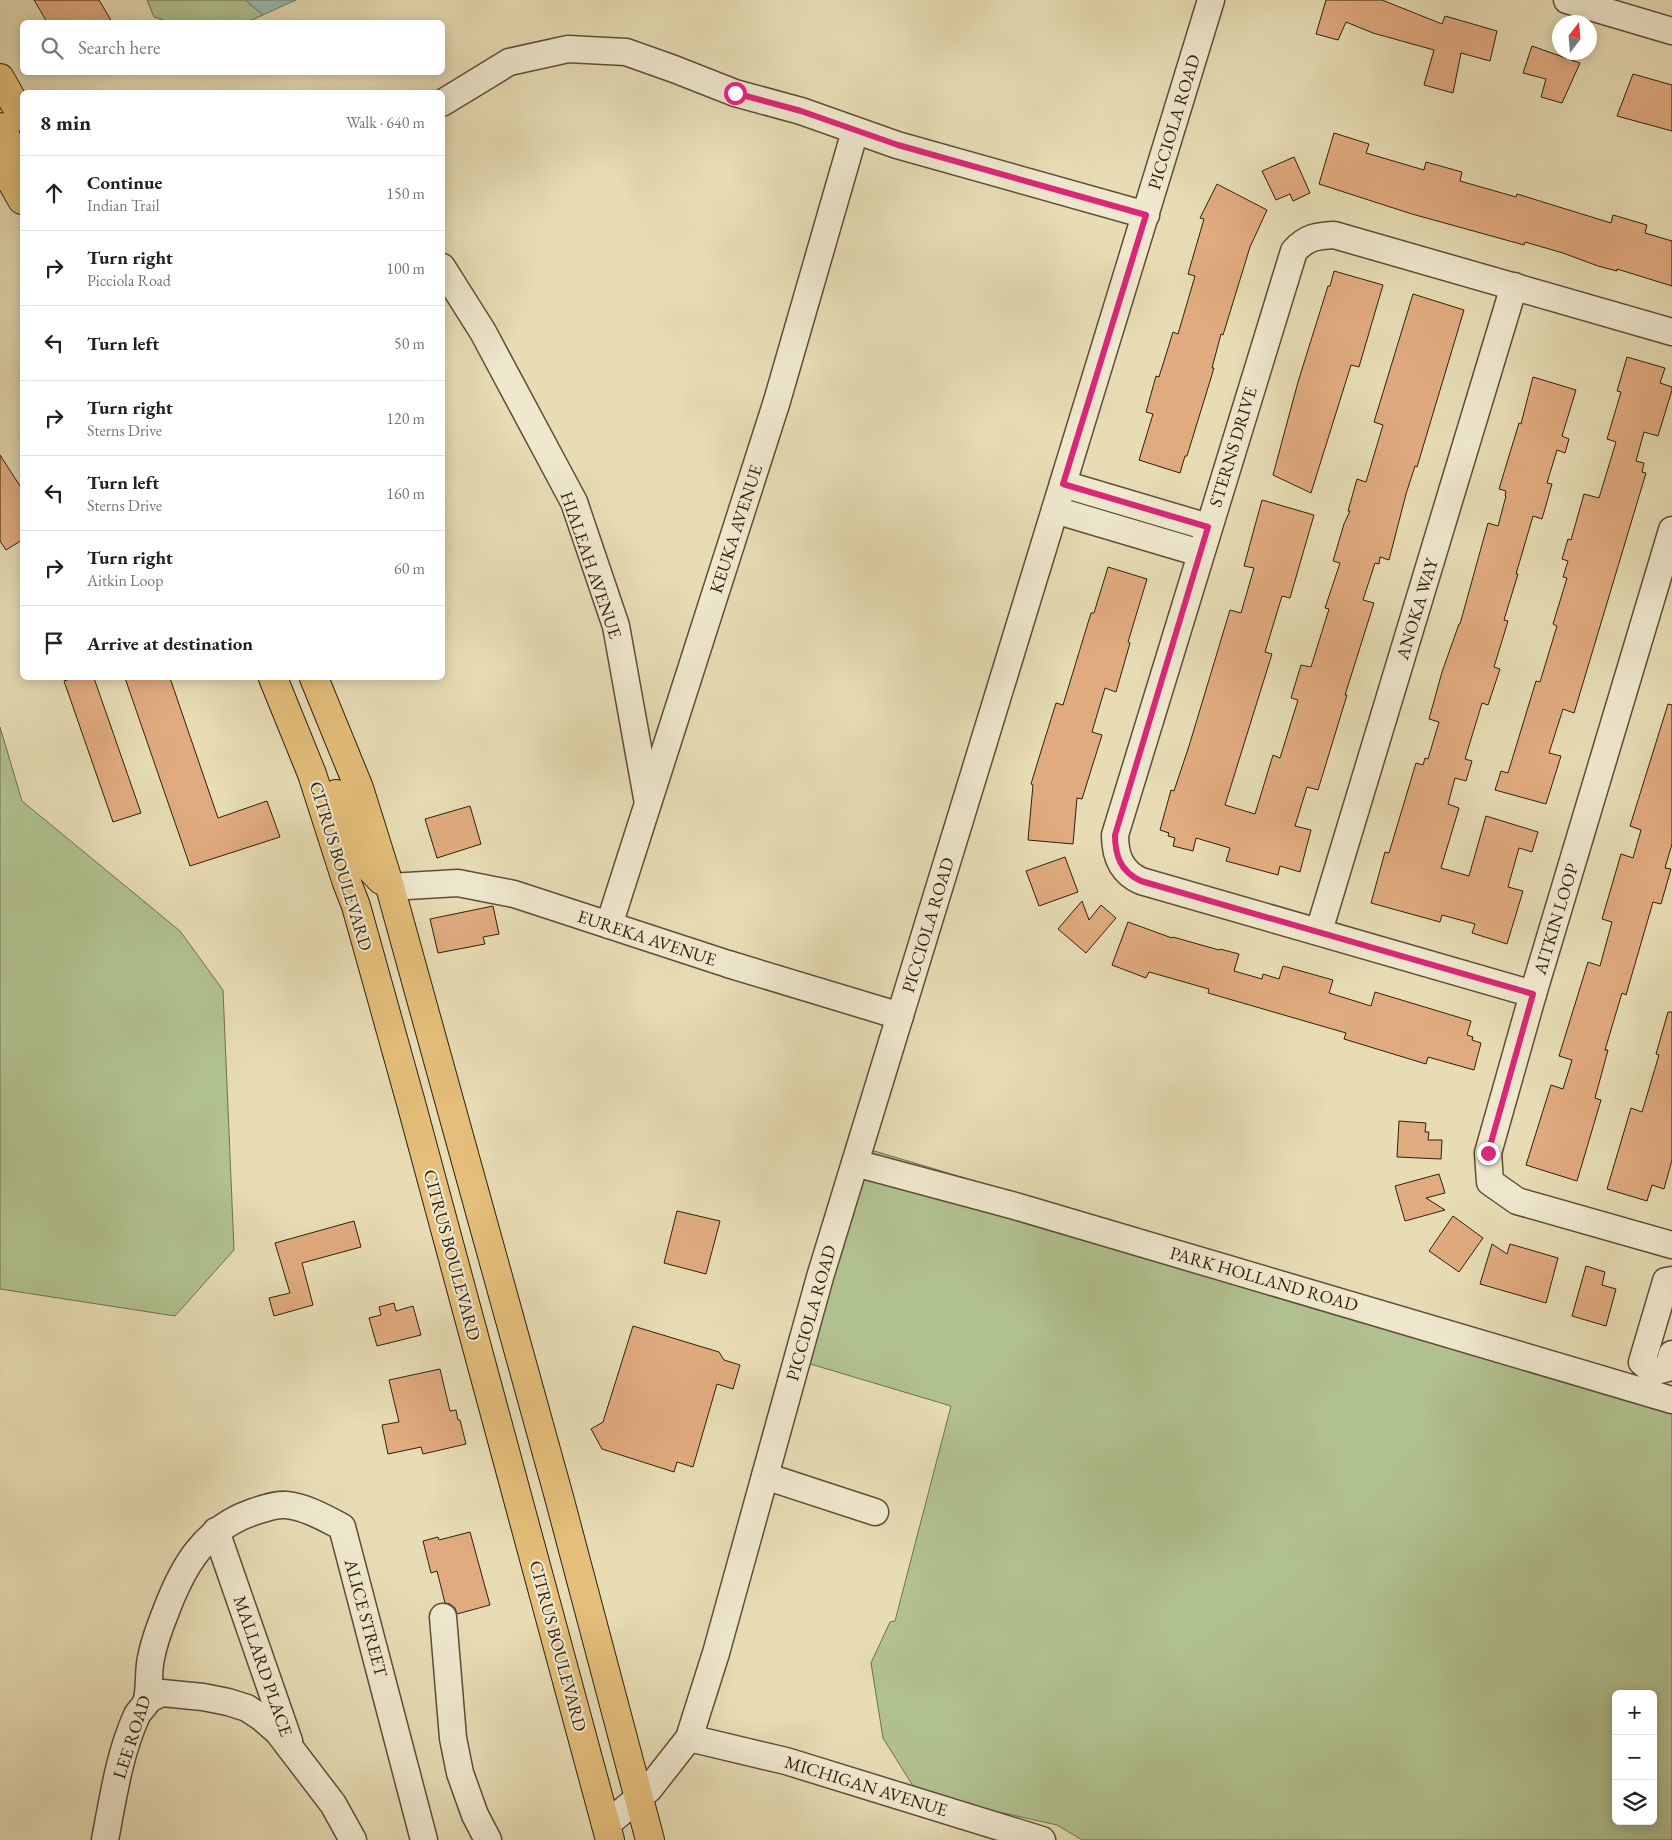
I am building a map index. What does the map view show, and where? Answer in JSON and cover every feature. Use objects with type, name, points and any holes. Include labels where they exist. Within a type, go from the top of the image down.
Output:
[{"type":"highway","points":[[0,78],[20,113]]},
{"type":"highway","points":[[0,127],[20,162]]},
{"type":"highway","points":[[0,161],[20,196]]},
{"type":"highway","points":[[276,680],[307,722],[363,861],[376,877],[390,887]]},
{"type":"highway","name":"CITRUS BOULEVARD","points":[[276,680],[312,774],[356,906],[414,1112],[608,1832]]},
{"type":"highway","points":[[315,680],[359,788],[390,887],[559,1496],[650,1840]]},
{"type":"highway","points":[[346,880],[379,910],[391,938],[415,1026],[453,1110]]},
{"type":"street","name":"PICCIOLA ROAD","points":[[608,1832],[638,1798],[649,1789],[689,1738],[716,1653],[820,1277],[1211,0]]},
{"type":"street","points":[[1567,0],[1672,31]]},
{"type":"street","points":[[445,101],[509,62],[568,49],[626,52],[735,93],[801,111],[898,145],[1146,215]]},
{"type":"street","name":"KEUKA AVENUE","points":[[609,925],[777,401],[855,131]]},
{"type":"street","name":"STERNS DRIVE","points":[[1533,994],[1141,881],[1132,877],[1120,864],[1115,850],[1115,835],[1294,251],[1302,242],[1316,236],[1334,235],[1672,332]]},
{"type":"street","name":"HIALEAH AVENUE","points":[[445,271],[483,332],[574,502],[616,626],[648,802]]},
{"type":"street","name":"ANOKA WAY","points":[[1319,932],[1514,286]]},
{"type":"street","points":[[1063,484],[1208,527]]},
{"type":"street","points":[[1055,510],[1200,553]]},
{"type":"street","name":"AITKIN LOOP","points":[[1672,530],[1533,994],[1488,1153],[1490,1182],[1517,1201],[1672,1245]]},
{"type":"street","name":"EUREKA AVENUE","points":[[390,887],[458,883],[514,894],[728,964],[900,1016]]},
{"type":"street","name":"PARK HOLLAND ROAD","points":[[855,1164],[1015,1206],[1650,1382],[1672,1400]]},
{"type":"street","points":[[1672,1280],[1666,1282],[1642,1362],[1650,1382],[1668,1368],[1672,1354]]},
{"type":"street","points":[[765,1476],[875,1512]]},
{"type":"street","name":"ALICE STREET","points":[[216,1531],[248,1514],[272,1506],[286,1505],[308,1510],[342,1527],[424,1840]]},
{"type":"street","name":"LEE ROAD","points":[[105,1840],[120,1766],[129,1735],[138,1713],[146,1702],[150,1659],[158,1632],[177,1581],[193,1555],[216,1531]]},
{"type":"street","name":"MALLARD PLACE","points":[[216,1531],[294,1754]]},
{"type":"street","points":[[443,1617],[453,1738],[460,1773],[488,1840]]},
{"type":"street","name":"MALLARD PLACE","points":[[146,1702],[162,1693],[203,1697],[247,1708],[278,1732],[294,1754]]},
{"type":"street","name":"MICHIGAN AVENUE","points":[[689,1738],[786,1761],[1042,1840]]},
{"type":"street","points":[[294,1754],[333,1804],[353,1840]]},
{"type":"green space","points":[[147,0],[245,0],[263,15],[251,20],[163,20],[154,17]]},
{"type":"green space","points":[[0,727],[22,801],[180,931],[223,990],[234,1250],[175,1316],[0,1289]]},
{"type":"green space","points":[[871,1150],[1672,1389],[1672,1840],[1082,1840],[1057,1825],[918,1794],[883,1738],[871,1663],[890,1622],[895,1621],[951,1406],[807,1363]]},
{"type":"shaded area","points":[[245,0],[296,0],[263,15]]},
{"type":"building","points":[[34,0],[99,0],[111,20],[46,20]]},
{"type":"building","points":[[1326,0],[1382,0],[1442,24],[1445,16],[1497,31],[1490,61],[1461,53],[1453,93],[1424,85],[1434,50],[1373,33],[1346,22],[1338,40],[1316,34]]},
{"type":"building","points":[[1532,46],[1552,53],[1552,60],[1572,60],[1580,63],[1562,103],[1541,97],[1546,79],[1523,73]]},
{"type":"building","points":[[1633,74],[1672,85],[1672,131],[1617,116]]},
{"type":"building","points":[[1334,133],[1369,144],[1366,153],[1424,170],[1426,162],[1462,172],[1460,181],[1516,197],[1517,194],[1611,223],[1613,215],[1647,225],[1645,233],[1672,241],[1672,286],[1617,269],[1617,271],[1598,266],[1525,242],[1524,245],[1412,214],[1319,184]]},
{"type":"building","points":[[1294,157],[1310,193],[1293,201],[1290,194],[1276,200],[1262,171]]},
{"type":"building","points":[[1217,184],[1267,210],[1250,247],[1223,335],[1221,334],[1212,368],[1214,368],[1180,473],[1139,460],[1153,414],[1146,412],[1156,376],[1159,377],[1173,332],[1178,334],[1195,276],[1188,274],[1204,219],[1200,218]]},
{"type":"building","points":[[1334,271],[1383,285],[1359,367],[1351,365],[1311,493],[1273,475],[1298,382]]},
{"type":"building","points":[[1413,294],[1464,310],[1417,467],[1415,466],[1406,494],[1389,560],[1380,557],[1379,564],[1375,563],[1363,600],[1374,603],[1318,790],[1307,787],[1295,826],[1311,830],[1300,872],[1280,866],[1278,875],[1226,861],[1230,848],[1196,838],[1193,851],[1173,846],[1175,838],[1168,836],[1169,833],[1160,830],[1171,790],[1174,791],[1189,746],[1230,610],[1241,613],[1254,568],[1244,566],[1262,500],[1314,515],[1290,598],[1282,596],[1265,652],[1272,654],[1225,805],[1255,814],[1273,755],[1280,758],[1298,700],[1291,698],[1301,665],[1311,667],[1329,609],[1325,608],[1340,563],[1333,561],[1350,511],[1348,511],[1357,479],[1366,482],[1383,425],[1374,422]]},
{"type":"building","points":[[1627,357],[1665,368],[1660,383],[1672,387],[1672,390],[1658,436],[1644,432],[1636,461],[1644,463],[1642,472],[1646,473],[1574,713],[1563,709],[1549,753],[1561,756],[1546,804],[1495,790],[1501,771],[1508,773],[1536,681],[1540,682],[1557,626],[1553,624],[1567,578],[1563,577],[1568,561],[1562,559],[1568,539],[1571,540],[1584,494],[1599,498],[1616,442],[1607,439],[1621,392],[1617,391]]},
{"type":"building","points":[[1533,377],[1576,390],[1562,436],[1569,439],[1565,453],[1557,450],[1547,483],[1552,484],[1542,519],[1533,516],[1504,620],[1508,621],[1494,667],[1500,669],[1488,705],[1482,703],[1465,759],[1472,761],[1466,781],[1455,778],[1448,804],[1459,808],[1441,868],[1469,876],[1486,816],[1538,832],[1532,852],[1519,848],[1508,887],[1523,891],[1507,944],[1472,933],[1475,924],[1442,915],[1440,922],[1371,903],[1385,852],[1389,853],[1416,763],[1423,765],[1425,758],[1428,759],[1439,722],[1429,719],[1442,672],[1460,624],[1488,523],[1498,526],[1506,496],[1506,491],[1499,489],[1519,423],[1521,424]]},
{"type":"building","points":[[0,455],[20,486],[20,541],[6,550],[0,541]]},
{"type":"building","points":[[1108,567],[1147,579],[1128,642],[1130,643],[1116,692],[1105,688],[1092,732],[1102,735],[1082,799],[1077,798],[1073,844],[1028,840],[1033,785],[1031,784],[1056,703],[1063,705],[1091,613],[1094,613]]},
{"type":"building","points":[[95,680],[141,813],[113,822],[64,681]]},
{"type":"building","points":[[126,680],[171,680],[218,818],[267,801],[280,837],[190,866]]},
{"type":"building","points":[[1668,704],[1672,705],[1672,844],[1665,868],[1671,869],[1661,904],[1653,902],[1626,995],[1622,993],[1605,1050],[1608,1050],[1595,1098],[1601,1100],[1577,1181],[1526,1165],[1551,1085],[1563,1089],[1572,1060],[1559,1056],[1588,962],[1600,966],[1612,922],[1602,919],[1621,854],[1633,858],[1641,830],[1630,826]]},
{"type":"building","points":[[470,806],[481,844],[437,858],[425,819]]},
{"type":"building","points":[[1065,857],[1078,892],[1039,906],[1026,871]]},
{"type":"building","points":[[1082,901],[1089,920],[1101,905],[1116,918],[1086,953],[1058,929]]},
{"type":"building","points":[[493,906],[499,934],[483,937],[485,944],[438,953],[430,919]]},
{"type":"building","points":[[1128,922],[1172,938],[1239,954],[1234,971],[1262,979],[1263,974],[1279,979],[1283,966],[1333,980],[1329,993],[1371,1006],[1375,992],[1471,1021],[1467,1035],[1473,1037],[1472,1040],[1481,1043],[1474,1070],[1428,1057],[1426,1064],[1344,1039],[1346,1033],[1208,993],[1209,989],[1149,972],[1146,978],[1112,965]]},
{"type":"building","points":[[1668,1012],[1672,1012],[1672,1160],[1664,1189],[1652,1185],[1647,1201],[1607,1189],[1631,1108],[1642,1112],[1659,1055],[1656,1054]]},
{"type":"building","points":[[1399,1121],[1426,1123],[1425,1132],[1429,1132],[1428,1140],[1442,1140],[1441,1159],[1397,1157]]},
{"type":"building","points":[[1439,1174],[1445,1193],[1426,1198],[1445,1210],[1405,1221],[1395,1186]]},
{"type":"building","points":[[677,1211],[720,1221],[706,1274],[664,1263]]},
{"type":"building","points":[[1453,1216],[1483,1238],[1459,1272],[1429,1251]]},
{"type":"building","points":[[354,1221],[361,1247],[302,1263],[313,1305],[274,1316],[269,1298],[290,1293],[275,1243]]},
{"type":"building","points":[[1492,1244],[1507,1254],[1510,1244],[1558,1258],[1546,1303],[1480,1284]]},
{"type":"building","points":[[1586,1266],[1605,1272],[1602,1285],[1616,1289],[1606,1326],[1572,1316]]},
{"type":"building","points":[[394,1303],[396,1311],[413,1306],[421,1335],[377,1346],[369,1318],[381,1315],[379,1307]]},
{"type":"building","points":[[633,1326],[719,1352],[724,1360],[740,1365],[733,1389],[717,1384],[693,1467],[677,1462],[674,1472],[602,1449],[591,1429],[603,1422]]},
{"type":"building","points":[[440,1369],[450,1411],[456,1410],[466,1444],[423,1454],[421,1447],[388,1454],[382,1425],[399,1422],[389,1380]]},
{"type":"building","points":[[470,1532],[490,1605],[457,1614],[455,1608],[445,1603],[437,1571],[431,1573],[423,1541],[438,1537],[439,1540]]},
{"type":"route","points":[[735,93],[801,111],[898,145],[1146,215],[1063,484],[1208,527],[1115,835],[1115,850],[1120,864],[1132,877],[1141,881],[1533,994],[1488,1153]]}]
